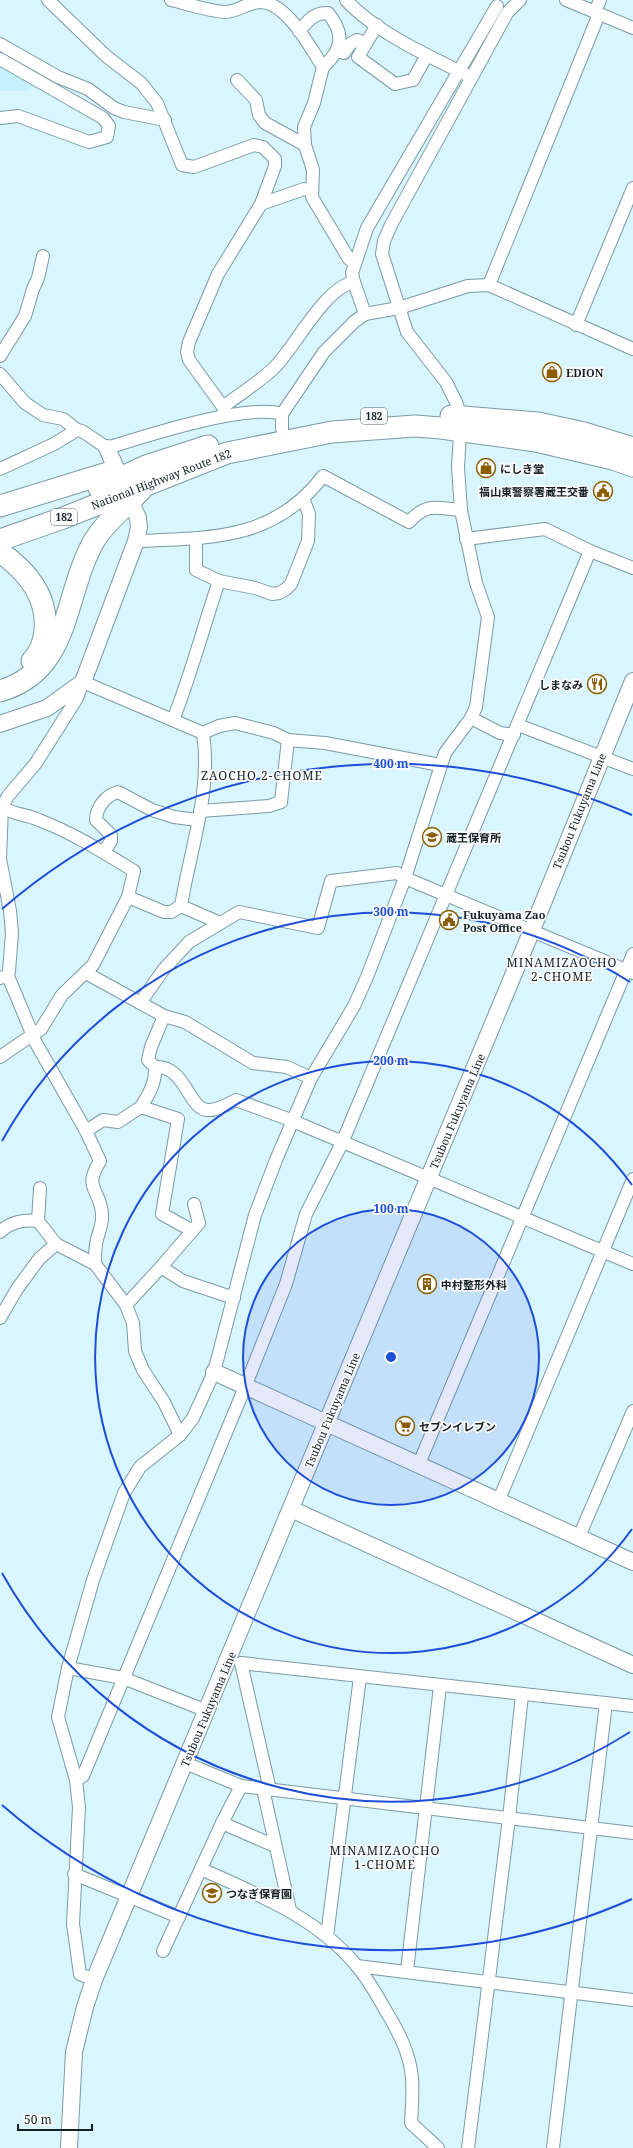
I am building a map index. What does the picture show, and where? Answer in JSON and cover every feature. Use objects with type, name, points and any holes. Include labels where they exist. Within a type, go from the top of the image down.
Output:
[{"type":"highway","name":"National Highway Route 182","points":[[0,526],[56,506],[124,485],[224,441],[282,422],[363,417],[440,415],[461,424],[612,459],[633,466]]},
{"type":"highway","name":"National Highway Route 182","points":[[148,475],[227,453],[332,432],[416,426],[538,423],[584,433],[633,448]]},
{"type":"highway","name":"National Highway Route 182","points":[[0,540],[63,518],[124,485]]},
{"type":"highway","points":[[0,506],[124,485]]},
{"type":"highway","points":[[0,691],[26,680],[44,663],[60,636],[83,564],[94,542],[112,517],[124,485]]},
{"type":"highway","points":[[0,552],[21,569],[39,593],[44,609],[45,624],[44,640],[36,657],[21,672],[9,679],[0,681]]},
{"type":"main road","points":[[0,724],[47,708],[83,682],[136,541],[139,527],[138,518],[107,448]]},
{"type":"main road","name":"Tsubou Fukuyama Line","points":[[69,2148],[74,2052],[85,2007],[94,1980],[130,1897],[532,930],[601,756],[633,681]]},
{"type":"main road","points":[[214,1372],[578,1539],[633,1562]]},
{"type":"main road","points":[[291,1509],[633,1664]]},
{"type":"street","points":[[48,0],[106,56],[141,83],[157,103],[182,164],[188,167],[194,167],[254,145],[263,147],[275,160],[275,166],[261,204],[218,274],[187,352],[189,360],[224,411]]},
{"type":"street","points":[[171,0],[226,12],[251,3],[262,2],[284,12],[299,31],[323,67]]},
{"type":"street","points":[[277,0],[288,6],[299,23],[299,31]]},
{"type":"street","points":[[346,0],[377,25],[427,55],[471,77]]},
{"type":"street","points":[[365,314],[352,273],[367,228],[497,6],[520,0]]},
{"type":"street","points":[[566,0],[633,28]]},
{"type":"street","points":[[489,285],[597,13],[600,0]]},
{"type":"street","points":[[94,1980],[80,1974],[80,1963],[73,1924],[74,1874],[79,1807],[76,1780],[58,1717],[68,1668],[93,1580],[124,1493],[140,1467],[180,1435],[193,1418],[214,1372],[256,1215],[276,1160],[311,1078],[354,1006],[405,878],[440,765],[448,746],[471,718],[476,707],[488,617],[476,583],[461,510],[458,467],[461,424],[456,402],[446,382],[408,332],[382,254],[384,241],[471,77],[497,6]]},
{"type":"street","points":[[299,31],[311,18],[320,12],[328,13],[336,24],[340,44],[335,56],[323,67],[314,103],[304,127],[305,145],[312,170],[312,197],[349,259],[355,263]]},
{"type":"street","points":[[377,25],[358,57],[395,84],[413,80],[427,55]]},
{"type":"street","points":[[337,51],[344,53],[350,44],[357,40],[366,43]]},
{"type":"street","points":[[0,44],[58,78],[88,89],[114,108],[124,112],[165,120]]},
{"type":"street","points":[[0,59],[6,64],[31,76],[103,118],[109,126],[107,137],[88,142],[18,116],[0,118]]},
{"type":"street","points":[[237,80],[256,100],[259,115],[265,123],[305,145]]},
{"type":"street","points":[[576,324],[633,188]]},
{"type":"street","points":[[261,204],[304,189],[312,191]]},
{"type":"street","points":[[0,356],[25,316],[38,278],[43,256]]},
{"type":"street","points":[[224,411],[274,368],[327,298],[346,284],[354,282]]},
{"type":"street","points":[[0,374],[25,403],[43,415],[63,419],[77,430],[82,431],[107,448],[224,411],[272,411],[282,422],[324,352],[343,331],[365,314],[399,308],[468,286],[489,285],[633,349]]},
{"type":"street","points":[[0,469],[54,444],[77,430]]},
{"type":"street","points":[[136,541],[196,539],[230,535],[253,528],[267,522],[302,498],[313,489],[323,476],[409,522],[418,513],[426,508],[461,510]]},
{"type":"street","points":[[196,539],[196,570],[219,581],[255,588],[272,594],[279,593],[291,584],[308,541],[309,514],[302,498]]},
{"type":"street","points":[[466,539],[545,530],[590,551],[633,568]]},
{"type":"street","points":[[76,1780],[83,1776],[245,1387],[286,1284],[306,1214],[342,1143],[590,551]]},
{"type":"street","points":[[173,720],[189,682],[205,622],[219,581]]},
{"type":"street","points":[[95,1264],[97,1241],[103,1217],[101,1206],[91,1182],[92,1174],[100,1161],[86,1131],[68,1102],[33,1036],[4,977],[12,933],[10,911],[0,860],[2,807],[4,795],[36,763],[77,698],[83,682],[203,733],[219,726],[236,723],[274,734],[288,740],[324,743],[440,765]]},
{"type":"street","points":[[471,718],[500,733],[516,730],[601,756],[633,769]]},
{"type":"street","points":[[128,897],[164,912],[171,912],[181,906],[199,815],[206,752],[203,733]]},
{"type":"street","points":[[104,852],[111,841],[111,835],[96,820],[96,816],[104,799],[110,794],[118,792],[152,810],[174,817],[269,806],[281,802],[288,740]]},
{"type":"street","points":[[0,1057],[33,1036],[41,1029],[62,995],[93,965],[128,897],[134,871],[83,839],[38,819],[10,813],[2,807]]},
{"type":"street","points":[[140,1003],[164,969],[189,942],[239,912],[318,928],[331,881],[397,873],[405,878],[630,971]]},
{"type":"street","points":[[181,906],[220,923]]},
{"type":"street","points":[[418,1466],[630,971],[633,954]]},
{"type":"street","points":[[86,973],[164,1016],[185,1022],[253,1063],[286,1067],[311,1078]]},
{"type":"street","points":[[164,1016],[151,1047],[148,1060],[155,1067],[160,1067],[175,1073],[199,1107],[206,1110],[214,1109],[236,1100],[293,1122],[633,1264]]},
{"type":"street","points":[[86,1131],[103,1120],[118,1122],[141,1107],[151,1091],[155,1075],[155,1067]]},
{"type":"street","points":[[141,1107],[178,1119],[162,1214],[191,1230]]},
{"type":"street","points":[[498,1502],[633,1179]]},
{"type":"street","points":[[38,1221],[40,1188]]},
{"type":"street","points":[[126,1305],[161,1267],[198,1223],[194,1204]]},
{"type":"street","points":[[1,1228],[29,1219],[38,1221],[56,1244],[95,1264],[126,1305],[132,1322],[135,1352],[142,1370],[164,1402],[180,1435]]},
{"type":"street","points":[[0,1318],[16,1289],[39,1259],[56,1244]]},
{"type":"street","points":[[161,1267],[182,1281],[234,1298]]},
{"type":"street","points":[[578,1539],[633,1411]]},
{"type":"street","points":[[290,1910],[275,1846],[266,1789],[241,1663],[633,1706]]},
{"type":"street","points":[[68,1668],[123,1678],[207,1711]]},
{"type":"street","points":[[327,1936],[360,1677]]},
{"type":"street","points":[[407,1971],[440,1686]]},
{"type":"street","points":[[468,2148],[509,1818],[522,1695]]},
{"type":"street","points":[[553,2148],[606,1703]]},
{"type":"street","points":[[185,1763],[241,1786],[633,1833]]},
{"type":"street","points":[[163,1951],[222,1823],[241,1786]]},
{"type":"street","points":[[222,1823],[275,1846]]},
{"type":"street","points":[[201,1869],[268,1898],[290,1910],[327,1936],[357,1966],[391,2019],[407,2053],[412,2078],[411,2123],[438,2148]]},
{"type":"street","points":[[74,1874],[179,1917]]},
{"type":"street","points":[[357,1966],[633,2000]]},
{"type":"shaded area","points":[[0,49],[41,77],[29,91],[0,91]]},
{"type":"place","name":"EDION","points":[[552,372]]},
{"type":"place","name":"にしき堂","points":[[486,468]]},
{"type":"place","name":"福山東警察署蔵王交番","points":[[603,491]]},
{"type":"place","name":"しまなみ","points":[[597,684]]},
{"type":"place","name":"蔵王保育所","points":[[432,837]]},
{"type":"place","name":"Fukuyama Zao Post Office","points":[[449,920]]},
{"type":"place","name":"中村整形外科","points":[[427,1284]]},
{"type":"place","name":"セブンイレブン","points":[[405,1426]]},
{"type":"place","name":"つなぎ保育園","points":[[212,1893]]},
{"type":"district","name":"ZAOCHO 2-CHOME","points":[[262,775]]},
{"type":"district","name":"MINAMIZAOCHO 2-CHOME","points":[[562,969]]},
{"type":"district","name":"MINAMIZAOCHO 1-CHOME","points":[[385,1857]]}]
